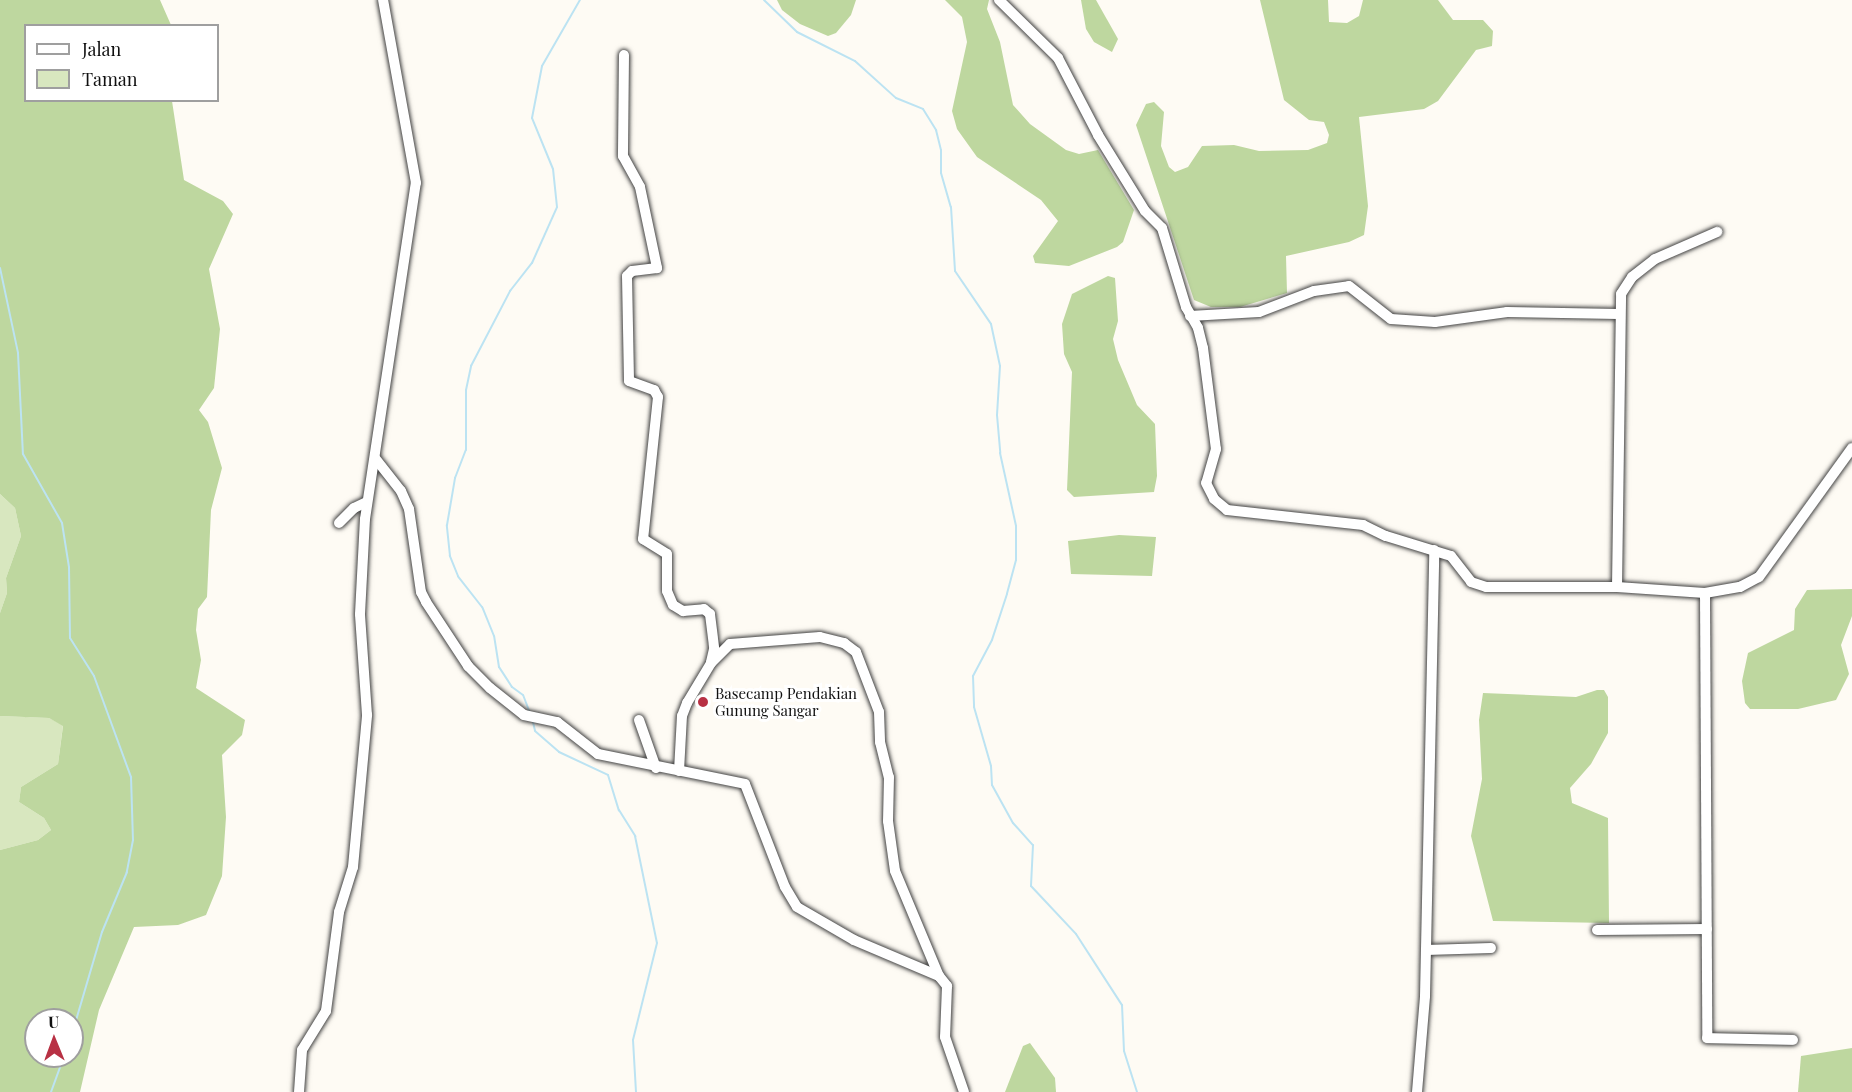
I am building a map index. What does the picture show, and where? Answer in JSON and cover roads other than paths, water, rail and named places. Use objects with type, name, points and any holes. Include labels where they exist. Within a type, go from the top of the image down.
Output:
[{"type":"street","points":[[299,1092],[302,1050],[326,1011],[339,912],[353,867],[360,810],[367,706],[360,605],[367,502],[416,183],[383,0]]},
{"type":"street","points":[[999,0],[1058,58],[1098,135],[1145,211],[1162,228],[1190,316],[1203,348],[1216,449],[1206,483],[1219,506],[1248,513],[1347,521],[1453,557],[1472,582],[1486,587],[1617,587],[1705,593],[1740,587],[1759,577],[1852,448]]},
{"type":"street","points":[[624,55],[623,156],[640,187],[657,268],[632,271],[627,276],[628,378],[631,383],[658,393],[643,539],[667,554],[667,591],[673,605],[683,611],[704,609],[710,614],[714,649],[711,663]]},
{"type":"street","points":[[1617,587],[1618,314],[1624,287],[1641,269],[1717,232]]},
{"type":"street","points":[[1190,316],[1259,312],[1314,291],[1349,286],[1391,319],[1435,322],[1507,312],[1618,314]]},
{"type":"street","points":[[375,458],[401,490],[410,509],[421,592],[468,666],[524,715],[557,722],[598,754],[747,786],[790,899],[804,913],[854,940],[939,976]]},
{"type":"street","points":[[339,523],[354,508],[367,502]]},
{"type":"street","points":[[1417,1092],[1422,1060],[1426,950],[1434,550]]},
{"type":"street","points":[[1705,593],[1707,1038],[1793,1040]]},
{"type":"street","points":[[679,771],[682,716],[711,663],[730,644],[743,641],[763,643],[820,637],[844,643],[855,652],[879,712],[880,742],[889,777],[890,838],[898,882],[949,994],[945,1037],[964,1092]]},
{"type":"street","points":[[639,720],[656,768]]},
{"type":"street","points":[[1597,930],[1707,929]]},
{"type":"street","points":[[1426,950],[1491,948]]},
{"type":"waterway","points":[[530,713],[523,695],[512,687],[499,667],[494,636],[482,607],[458,576],[450,556],[447,525],[455,478],[466,450],[466,390],[471,366],[510,291],[532,263],[557,207],[553,169],[532,118],[542,66],[580,0]]},
{"type":"waterway","points":[[764,0],[797,32],[855,61],[896,98],[923,109],[936,130],[941,150],[941,173],[951,207],[955,271],[991,324],[1000,366],[997,415],[1000,453],[1016,526],[1016,560],[1007,594],[992,640],[973,676],[974,707],[991,766],[992,785],[1013,823],[1033,845],[1031,886],[1076,934],[1122,1005],[1124,1051],[1137,1092]]},
{"type":"waterway","points":[[0,268],[18,353],[23,454],[62,523],[69,567],[70,638],[94,676],[131,777],[133,840],[127,872],[102,932],[80,1008]]},
{"type":"waterway","points":[[533,722],[535,731],[559,752],[608,775],[619,810],[635,836],[657,943],[633,1040],[636,1092]]},
{"type":"waterway","points":[[51,1092],[60,1068]]},
{"type":"place","name":"Basecamp Pendakian Gunung Sangar","points":[[703,702]]}]
